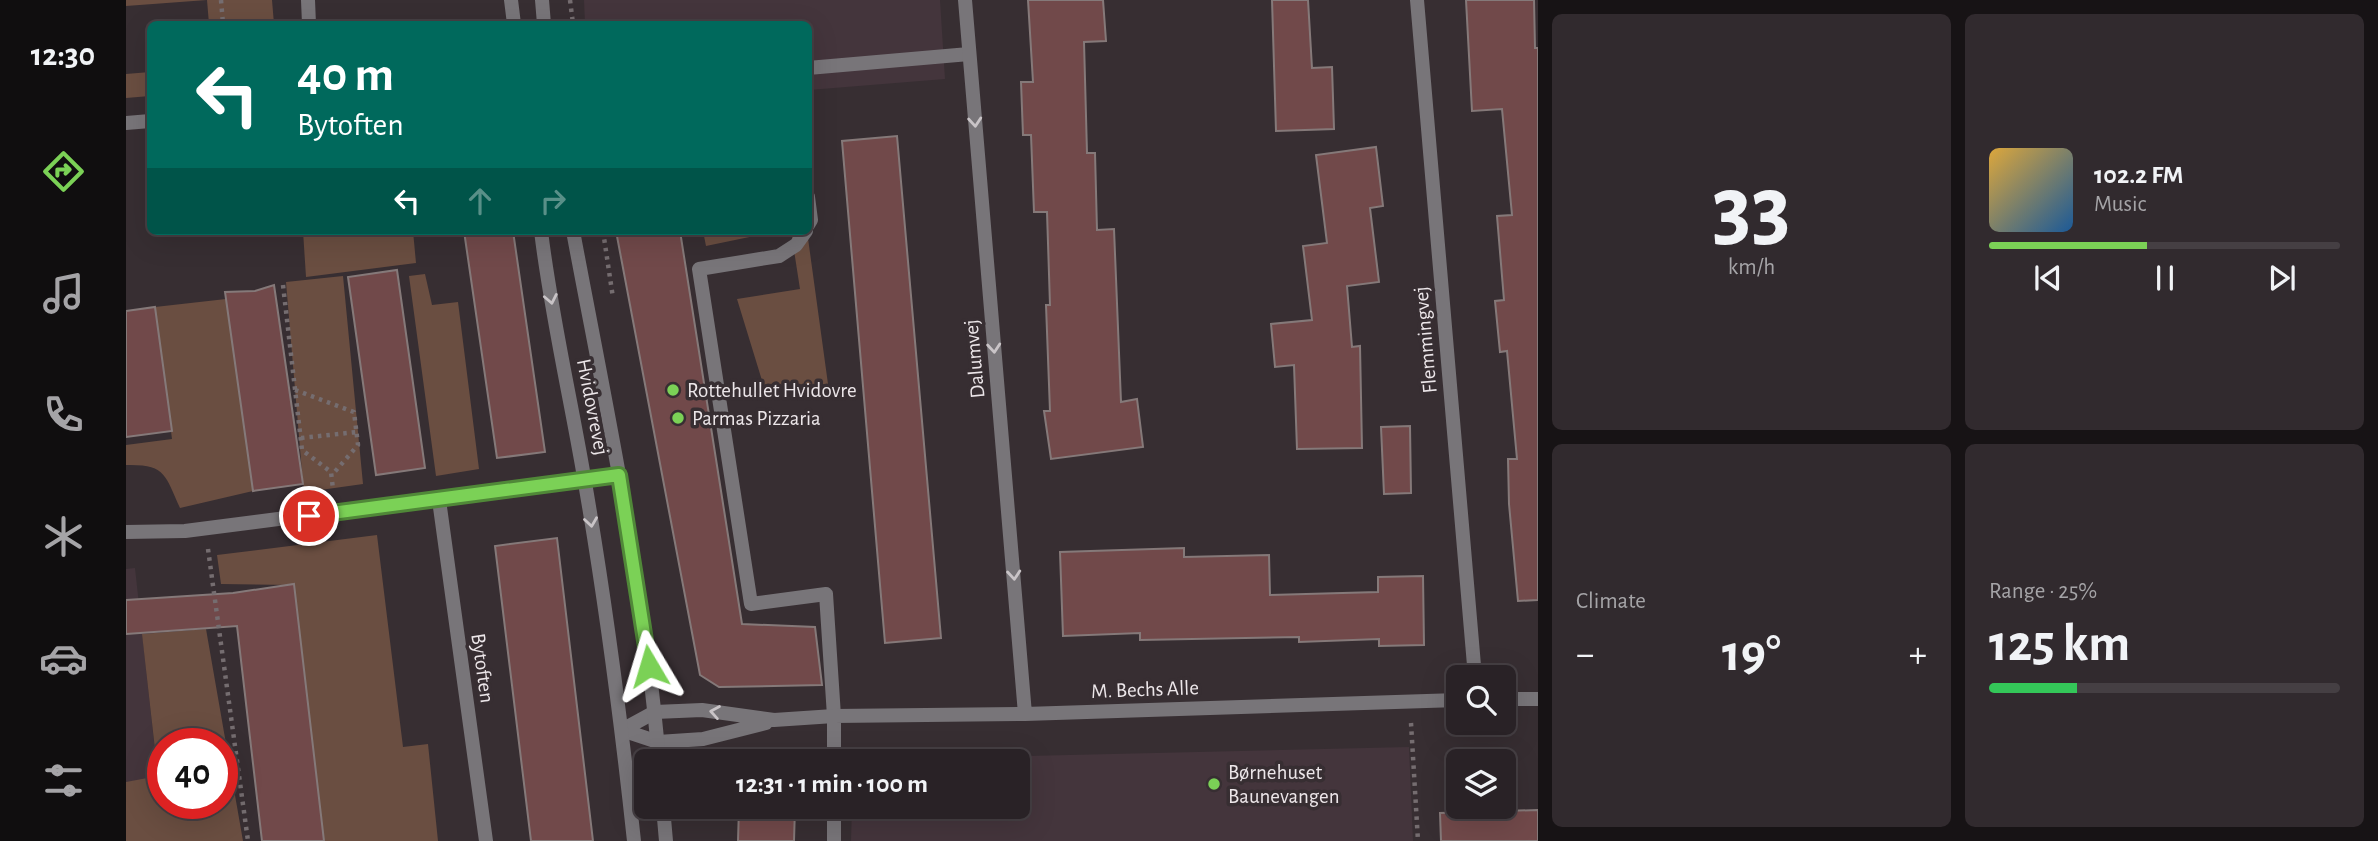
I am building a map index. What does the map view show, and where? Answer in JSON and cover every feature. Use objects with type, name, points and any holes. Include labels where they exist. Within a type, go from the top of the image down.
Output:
[{"type":"street","points":[[308,0],[309,21]]},
{"type":"street","points":[[511,0],[514,21]]},
{"type":"street","points":[[542,0],[544,21]]},
{"type":"street","name":"Dalumvej","points":[[965,0],[1026,714]]},
{"type":"street","name":"Flemmingvej","points":[[1417,0],[1474,665]]},
{"type":"street","points":[[812,68],[969,54]]},
{"type":"street","points":[[126,123],[147,121]]},
{"type":"street","name":"Hvidovrevej","points":[[542,235],[547,278],[585,478],[622,730],[634,841]]},
{"type":"street","name":"Hvidovrevej","points":[[574,235],[643,620],[658,749]]},
{"type":"street","points":[[803,235],[796,245],[779,256],[699,269],[751,604],[826,594],[834,749]]},
{"type":"street","points":[[126,532],[185,531],[619,475]]},
{"type":"street","name":"Bytoften","points":[[439,500],[486,841]]},
{"type":"street","points":[[1516,699],[1538,699]]},
{"type":"street","name":"M. Bechs Alle","points":[[622,730],[658,742],[703,739],[774,720],[834,716],[1026,714],[1446,700]]},
{"type":"street","name":"M. Bechs Alle","points":[[622,730],[655,712],[702,710],[774,720]]},
{"type":"street","points":[[664,819],[666,841]]},
{"type":"street","points":[[834,819],[834,841]]},
{"type":"path","points":[[221,0],[223,21]]},
{"type":"path","points":[[570,0],[573,21]]},
{"type":"path","points":[[283,285],[302,450],[331,472],[334,513]]},
{"type":"path","points":[[295,390],[354,412],[358,445],[332,475]]},
{"type":"path","points":[[301,438],[357,432]]},
{"type":"path","points":[[205,528],[248,841]]},
{"type":"path","points":[[1410,701],[1418,841]]},
{"type":"shaded area","points":[[126,0],[207,0],[126,6]]},
{"type":"shaded area","points":[[207,0],[272,0],[274,21],[209,21]]},
{"type":"shaded area","points":[[584,0],[940,0],[945,79],[812,90],[812,21],[585,21]]},
{"type":"shaded area","points":[[147,72],[147,96],[126,98],[126,74]]},
{"type":"shaded area","points":[[303,235],[413,235],[416,263],[306,277]]},
{"type":"shaded area","points":[[704,235],[760,235],[706,246]]},
{"type":"shaded area","points":[[792,235],[808,235],[828,384],[764,387],[737,299],[800,289]]},
{"type":"shaded area","points":[[425,274],[432,305],[458,302],[479,469],[436,476],[409,276]]},
{"type":"shaded area","points":[[343,276],[363,484],[306,492],[303,484],[286,282]]},
{"type":"shaded area","points":[[226,299],[253,491],[180,508],[167,480],[157,469],[126,465],[126,445],[172,439],[155,307]]},
{"type":"shaded area","points":[[377,535],[403,747],[428,744],[438,841],[324,841],[294,585],[221,584],[217,555]]},
{"type":"shaded area","points":[[135,568],[153,728],[147,728],[147,780],[126,783],[126,569]]},
{"type":"shaded area","points":[[206,629],[223,728],[153,728],[142,634]]},
{"type":"shaded area","name":"Børnehuset Baunevangen","points":[[1409,747],[1413,841],[851,841],[852,819],[1030,819],[1030,756]]},
{"type":"shaded area","points":[[147,778],[147,819],[238,819],[238,812],[243,841],[126,841],[126,782]]},
{"type":"building","points":[[1028,0],[1103,0],[1106,41],[1084,42],[1087,153],[1095,153],[1097,230],[1114,229],[1121,402],[1137,399],[1143,447],[1051,459],[1044,411],[1050,411],[1046,305],[1050,305],[1047,212],[1034,212],[1031,135],[1023,135],[1021,82],[1033,82]]},
{"type":"building","points":[[1272,0],[1308,0],[1312,68],[1332,67],[1334,129],[1276,131]]},
{"type":"building","points":[[1466,0],[1534,0],[1535,48],[1538,48],[1538,600],[1518,601],[1509,504],[1508,459],[1517,459],[1507,351],[1500,352],[1495,301],[1504,300],[1497,216],[1512,215],[1502,109],[1472,111]]},
{"type":"building","points":[[897,136],[941,638],[885,643],[842,141]]},
{"type":"building","points":[[1376,147],[1383,206],[1370,208],[1379,282],[1347,286],[1352,347],[1360,346],[1362,448],[1297,449],[1294,365],[1275,367],[1271,324],[1312,320],[1303,246],[1327,243],[1316,155]]},
{"type":"building","points":[[465,235],[514,235],[545,452],[497,458]]},
{"type":"building","points":[[617,235],[681,235],[742,624],[815,627],[822,685],[719,687],[700,675]]},
{"type":"building","points":[[397,270],[425,468],[376,475],[348,277]]},
{"type":"building","points":[[274,285],[303,484],[253,491],[225,292],[255,291]]},
{"type":"building","points":[[155,307],[172,431],[126,437],[126,311]]},
{"type":"building","points":[[1410,426],[1411,493],[1384,494],[1381,427]]},
{"type":"building","points":[[557,538],[593,841],[531,841],[495,546]]},
{"type":"building","points":[[1184,548],[1184,557],[1269,555],[1270,595],[1378,592],[1378,577],[1423,576],[1424,645],[1379,646],[1379,639],[1299,642],[1299,637],[1140,640],[1140,633],[1063,636],[1060,552]]},
{"type":"building","points":[[294,584],[324,841],[262,841],[237,626],[126,634],[126,600],[233,593]]},
{"type":"building","points":[[1538,810],[1538,841],[1441,841],[1440,813],[1446,813],[1446,819],[1516,819],[1516,811]]},
{"type":"building","points":[[739,819],[795,819],[794,841],[738,841]]},
{"type":"place","name":"Rottehullet Hvidovre","points":[[673,390]]},
{"type":"place","name":"Parmas Pizzaria","points":[[678,418]]},
{"type":"place","name":"Børnehuset Baunevangen","points":[[1214,784]]},
{"type":"route","points":[[309,516],[619,475],[649,666]]}]
